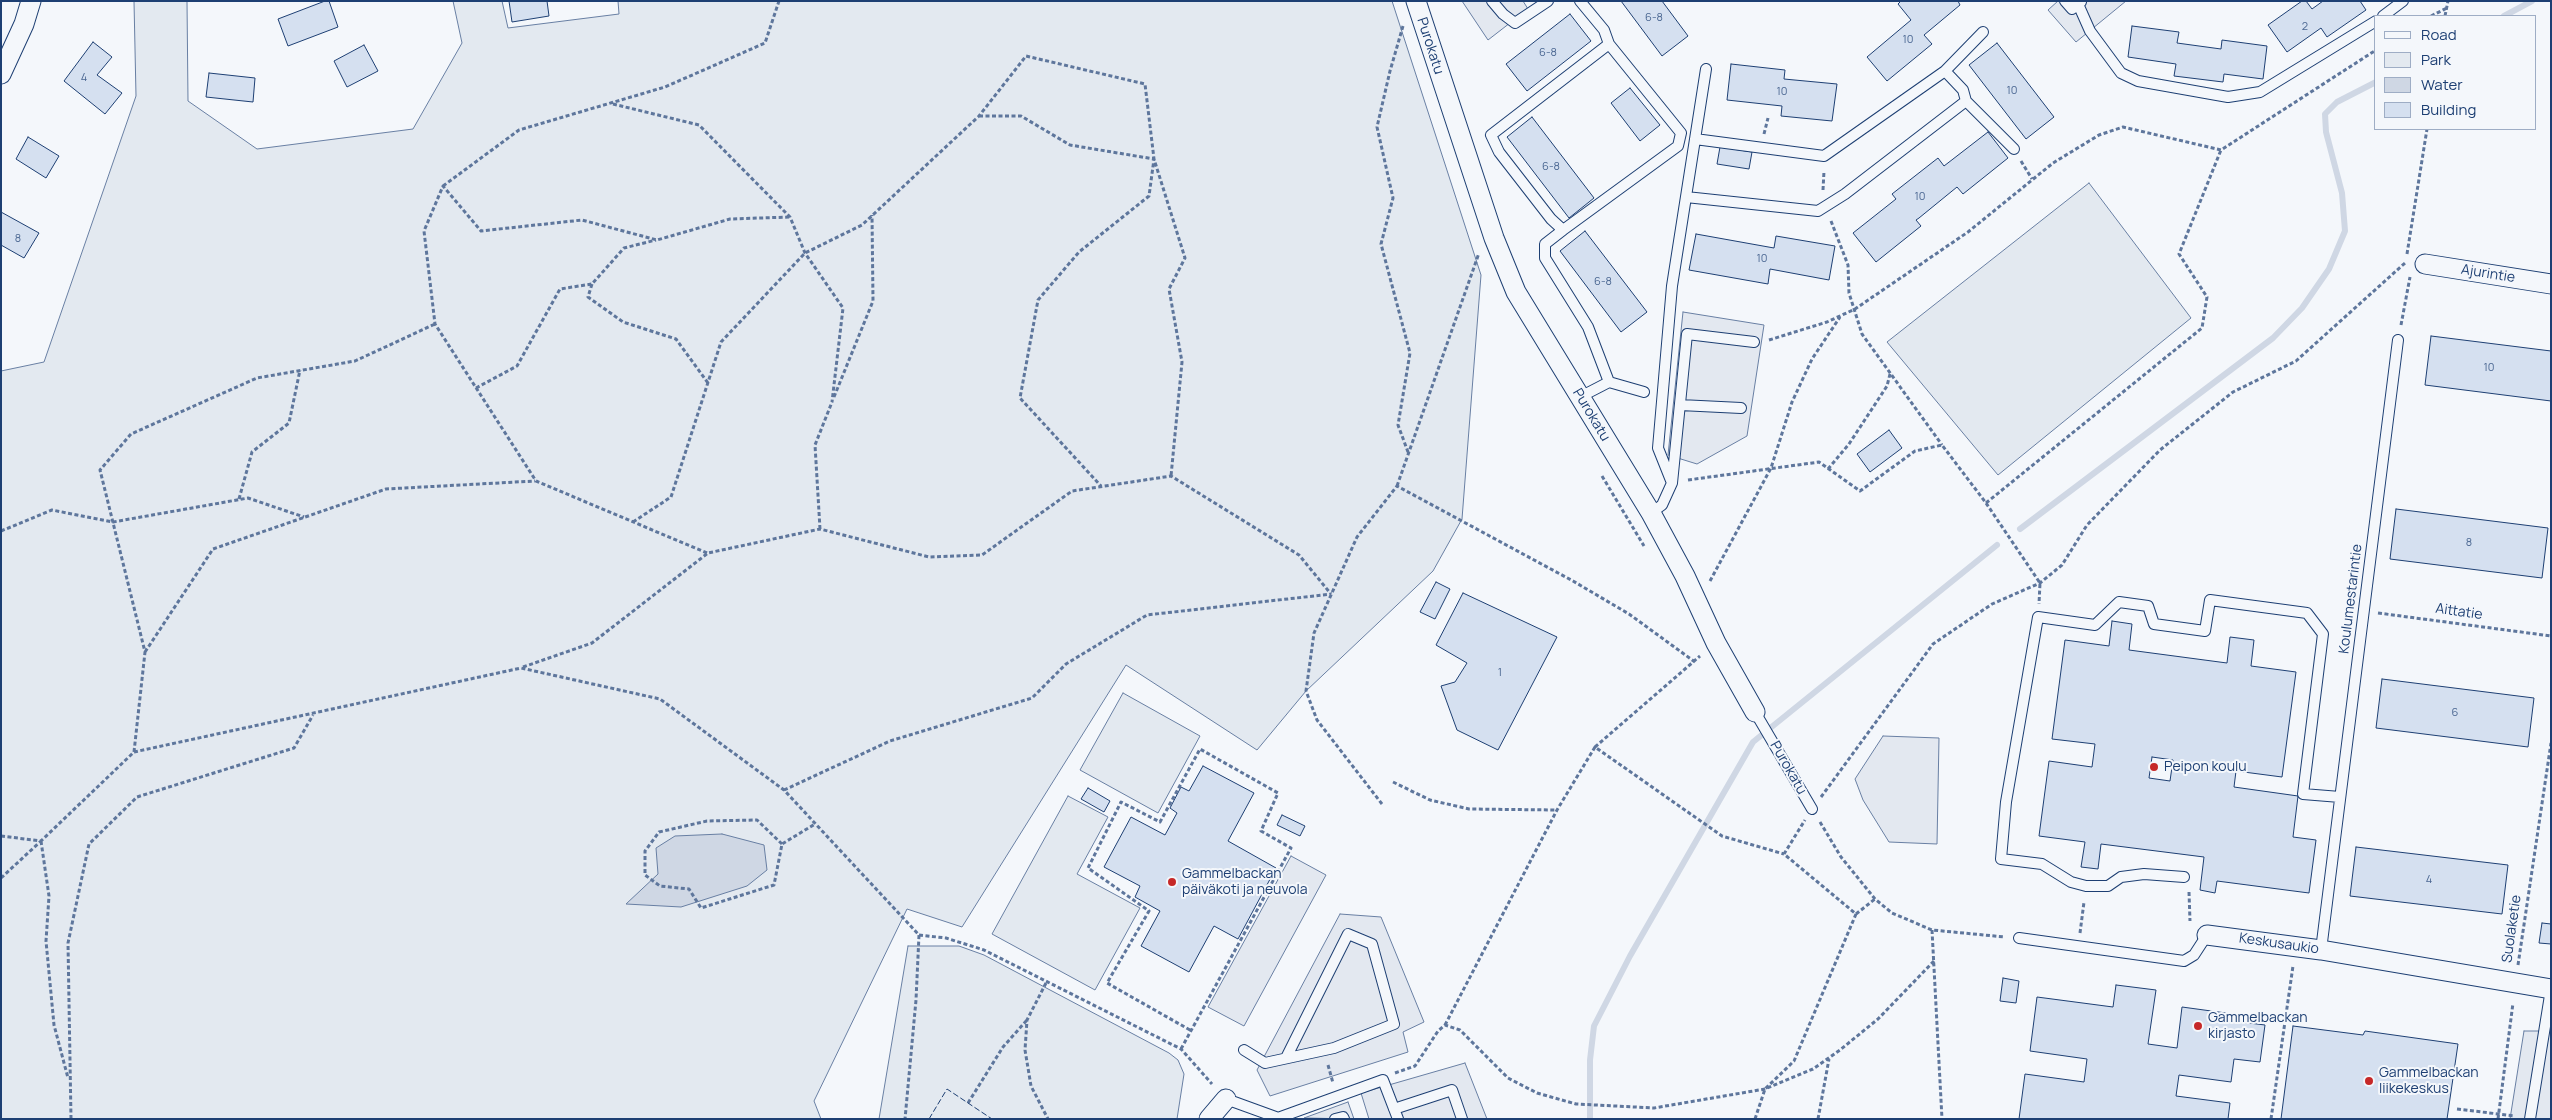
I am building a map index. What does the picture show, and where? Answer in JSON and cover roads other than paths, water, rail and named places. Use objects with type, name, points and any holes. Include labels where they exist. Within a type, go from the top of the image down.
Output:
[{"type":"street","points":[[1,74],[24,24],[31,1]]},
{"type":"street","name":"Purokatu","points":[[1417,5],[1494,238],[1516,292],[1650,513],[1696,598],[1716,643],[1755,712]]},
{"type":"street","name":"Ajurintie","points":[[2425,264],[2551,284]]},
{"type":"street","name":"Keskusaukio","points":[[2207,934],[2296,946],[2551,989]]},
{"type":"street","points":[[1209,1119],[1226,1099]]},
{"type":"lane","points":[[1492,1],[1503,14],[1515,23],[1548,1]]},
{"type":"lane","points":[[1580,1],[1604,30],[1609,44],[1681,133],[1678,146],[1545,244],[1545,258],[1588,327],[1609,382]]},
{"type":"lane","points":[[2065,1],[2072,9],[2080,3],[2090,31],[2121,73],[2138,81],[2228,97],[2260,92],[2374,22]]},
{"type":"lane","points":[[2384,15],[2403,1]]},
{"type":"lane","points":[[1696,138],[1824,156],[1945,71],[1984,32]]},
{"type":"lane","points":[[1563,230],[1551,218],[1499,152],[1491,135],[1609,44]]},
{"type":"lane","points":[[1672,482],[1658,448],[1672,286],[1706,70]]},
{"type":"lane","points":[[1945,71],[1962,90],[1966,101],[2014,149]]},
{"type":"lane","points":[[1686,197],[1818,211],[1845,194],[1966,101]]},
{"type":"lane","points":[[1650,513],[1662,505],[1672,482],[1687,334],[1754,342]]},
{"type":"lane","name":"Koulumestarintie","points":[[2321,950],[2398,340]]},
{"type":"lane","points":[[1580,397],[1609,382],[1644,392]]},
{"type":"lane","points":[[1680,405],[1741,408]]},
{"type":"lane","points":[[2184,877],[2144,874],[2121,877],[2108,886],[2086,886],[2071,882],[2042,864],[2001,859],[2006,802],[2038,617],[2095,625],[2119,602],[2148,606],[2154,624],[2205,631],[2210,600],[2307,613],[2323,634],[2303,794],[2340,796]]},
{"type":"lane","name":"Purokatu","points":[[1755,712],[1812,809]]},
{"type":"lane","points":[[1244,1050],[1265,1063],[1323,1050],[1394,1024],[1372,944],[1348,934],[1286,1058]]},
{"type":"lane","name":"Keskusaukio","points":[[2019,938],[2184,961],[2194,955],[2207,934]]},
{"type":"lane","points":[[2530,1118],[2551,989]]},
{"type":"lane","points":[[1226,1099],[1280,1118],[1382,1080],[1396,1114],[1452,1090],[1462,1119]]},
{"type":"lane","points":[[1335,1119],[1343,1117],[1344,1119]]},
{"type":"water","points":[[722,834],[764,845],[767,870],[747,886],[681,907],[626,904],[658,874],[656,848],[675,836]]},
{"type":"waterway","points":[[2506,15],[2532,1]]},
{"type":"waterway","points":[[2020,529],[2273,338],[2302,308],[2329,269],[2345,231],[2342,193],[2326,132],[2325,114],[2337,102],[2374,83]]},
{"type":"waterway","points":[[1590,1119],[1590,1060],[1594,1026],[1630,956],[1753,742],[1997,545]]},
{"type":"place","name":"Peipon koulu","points":[[2154,767]]},
{"type":"place","name":"Gammelbackan päiväkoti ja neuvola","points":[[1172,882]]},
{"type":"place","name":"Gammelbackan kirjasto","points":[[2198,1026]]},
{"type":"place","name":"Gammelbackan liikekeskus","points":[[2369,1081]]}]
